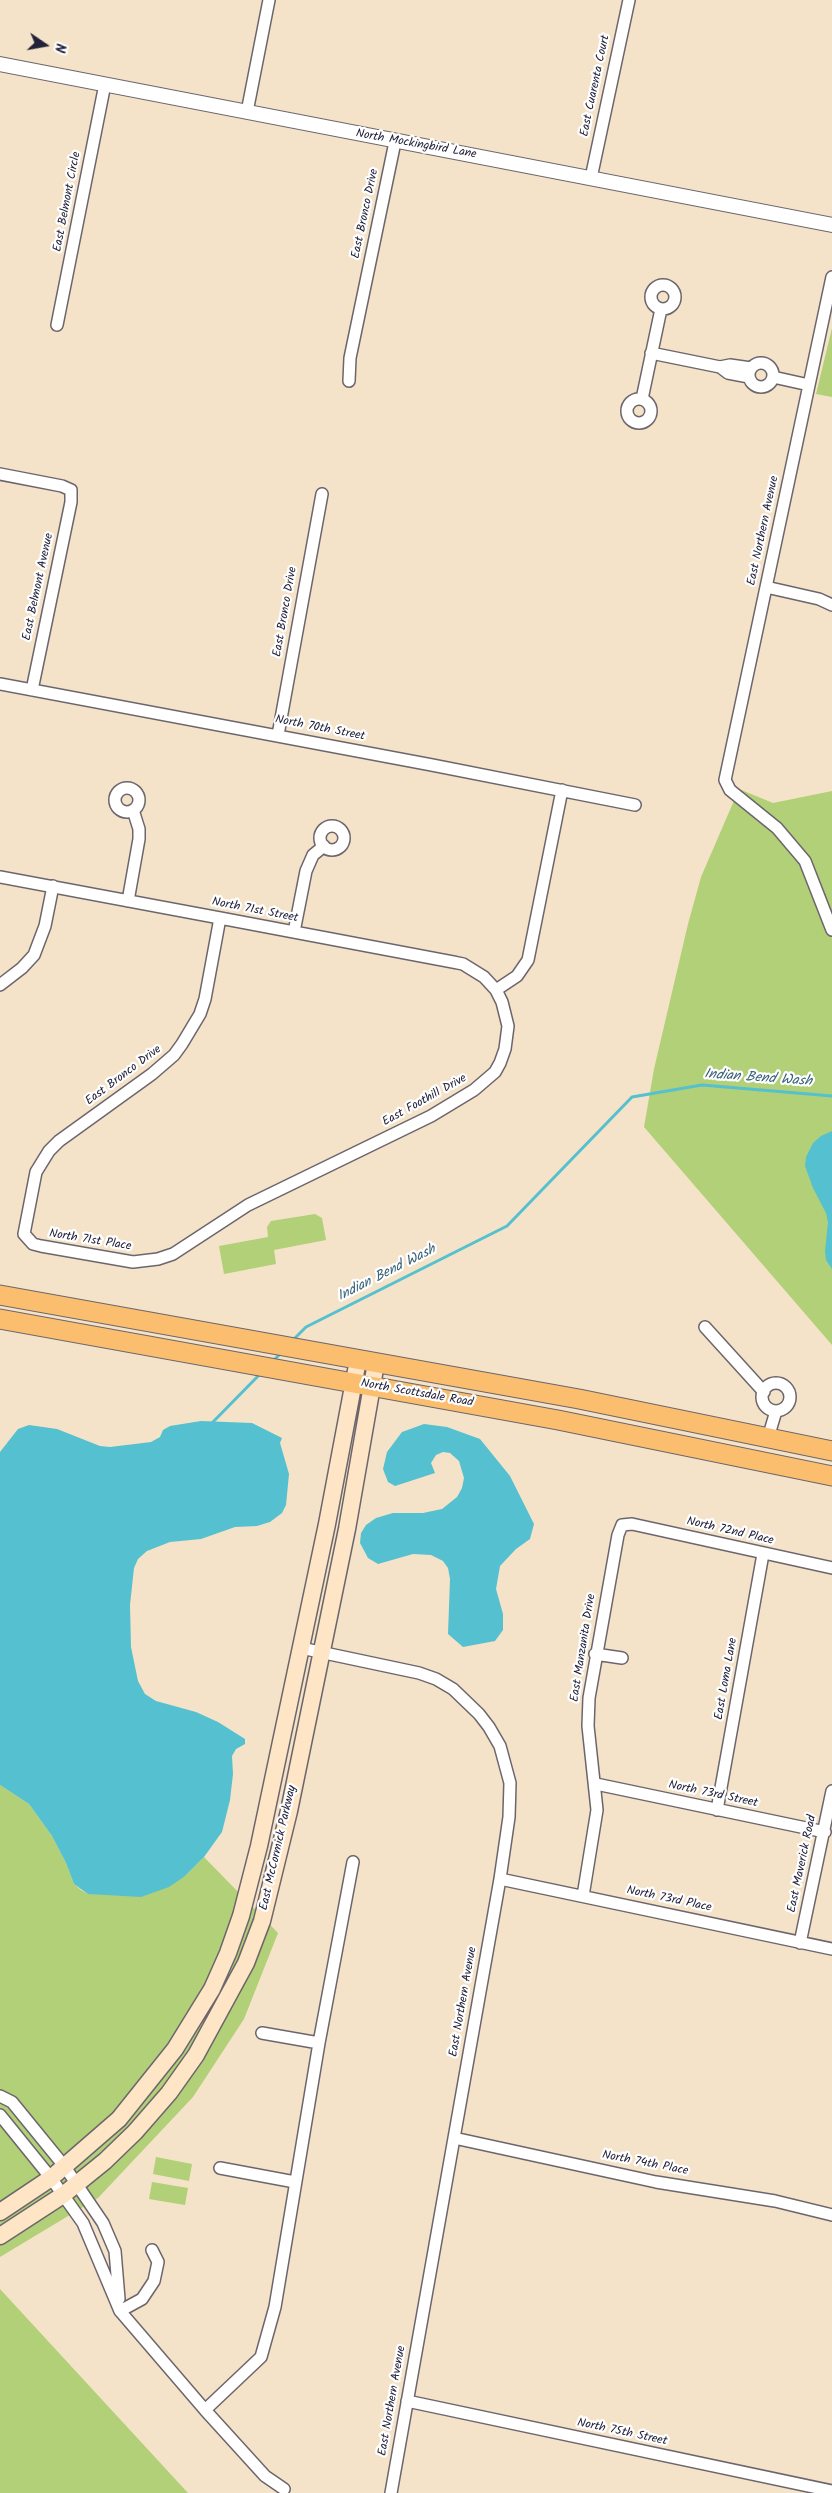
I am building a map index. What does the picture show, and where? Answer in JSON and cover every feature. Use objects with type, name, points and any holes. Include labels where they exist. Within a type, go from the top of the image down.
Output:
[{"type":"main road","name":"North Scottsdale Road","points":[[0,1295],[579,1399],[832,1451]]},
{"type":"main road","name":"North Scottsdale Road","points":[[0,1319],[681,1443],[832,1476]]},
{"type":"main road","name":"East McCormick Parkway","points":[[0,2236],[63,2195],[135,2132],[169,2093],[196,2055],[228,2000],[246,1963],[262,1920],[279,1856],[321,1652],[363,1385],[362,1361]]},
{"type":"main road","name":"East McCormick Parkway","points":[[0,2212],[51,2178],[120,2119],[175,2049],[212,1989],[241,1916],[301,1648],[363,1385]]},
{"type":"main road","points":[[681,1443],[697,1436],[751,1446],[768,1438],[785,1453],[809,1459],[832,1471]]},
{"type":"main road","points":[[212,1989],[228,2000]]},
{"type":"street","points":[[247,112],[270,0]]},
{"type":"street","name":"East Cuarenta Court","points":[[591,178],[629,0]]},
{"type":"street","name":"North Mockingbird Lane","points":[[0,64],[395,142],[832,225]]},
{"type":"street","name":"East Belmont Circle","points":[[57,325],[105,84]]},
{"type":"street","name":"East Bronco Drive","points":[[348,381],[350,358],[395,142]]},
{"type":"street","name":"East Northern Avenue","points":[[832,277],[724,780],[730,790],[777,828],[805,861],[832,930]]},
{"type":"street","points":[[642,400],[661,309]]},
{"type":"street","points":[[652,353],[720,367],[728,373],[750,372],[758,363],[766,364],[772,369],[773,377],[768,384],[761,387],[753,384],[750,372]]},
{"type":"street","points":[[773,377],[809,385]]},
{"type":"street","name":"East Belmont Avenue","points":[[0,474],[62,486],[71,490],[71,502],[32,690]]},
{"type":"street","name":"East Bronco Drive","points":[[278,735],[322,494]]},
{"type":"street","points":[[766,587],[819,599],[832,605]]},
{"type":"street","points":[[819,599],[832,598]]},
{"type":"street","name":"North 70th Street","points":[[0,684],[278,735],[635,805]]},
{"type":"street","points":[[496,990],[516,976],[528,960],[562,790]]},
{"type":"street","points":[[128,901],[139,830],[133,810]]},
{"type":"street","points":[[294,932],[306,871],[314,855],[324,846]]},
{"type":"street","name":"North 71st Street","points":[[0,876],[463,964],[484,977],[496,990]]},
{"type":"street","points":[[0,985],[34,955],[45,926],[53,886]]},
{"type":"street","name":"East Bronco Drive","points":[[28,1239],[24,1234],[24,1227],[32,1184],[36,1172],[49,1151],[161,1067],[174,1055],[193,1029],[205,999],[220,918]]},
{"type":"street","name":"East Foothill Drive","points":[[149,1261],[173,1254],[248,1205],[431,1116],[474,1090],[494,1072],[508,1038],[506,1017],[496,990]]},
{"type":"street","name":"North 71st Place","points":[[28,1239],[41,1246],[103,1258],[134,1262],[149,1261]]},
{"type":"street","points":[[705,1327],[764,1392],[764,1405],[776,1411]]},
{"type":"street","points":[[764,1392],[774,1384],[783,1385],[789,1392],[788,1405],[776,1411],[768,1438]]},
{"type":"street","name":"North 72nd Place","points":[[622,1525],[632,1524],[832,1568]]},
{"type":"street","name":"East Manzanita Drive","points":[[583,1896],[597,1810],[596,1784],[587,1712],[595,1654],[618,1535],[622,1525]]},
{"type":"street","name":"East Loma Lane","points":[[717,1810],[763,1554]]},
{"type":"street","name":"East Northern Avenue","points":[[301,1648],[384,1664],[436,1679],[453,1689],[479,1714],[500,1746],[510,1783],[510,1817],[500,1879],[391,2493]]},
{"type":"street","points":[[595,1654],[622,1658]]},
{"type":"street","name":"North 73rd Street","points":[[596,1784],[825,1832]]},
{"type":"street","name":"East Maverick Road","points":[[800,1943],[825,1832],[832,1791]]},
{"type":"street","points":[[205,2410],[261,2357],[275,2306],[319,2043],[353,1862]]},
{"type":"street","name":"North 73rd Place","points":[[500,1879],[832,1949]]},
{"type":"street","points":[[262,2033],[319,2043]]},
{"type":"street","points":[[0,2096],[12,2102],[65,2167],[103,2223],[115,2251],[120,2311]]},
{"type":"street","points":[[0,2116],[51,2178],[82,2223],[120,2311],[205,2410],[265,2476],[284,2488]]},
{"type":"street","name":"North 74th Place","points":[[454,2138],[656,2182],[775,2201],[832,2215]]},
{"type":"street","points":[[220,2168],[295,2182]]},
{"type":"street","points":[[120,2311],[142,2299],[154,2281],[158,2262],[152,2250]]},
{"type":"street","name":"North 75th Street","points":[[407,2401],[832,2491]]},
{"type":"green space","points":[[832,328],[832,397],[816,394]]},
{"type":"green space","points":[[739,789],[773,803],[832,791],[832,1345],[644,1127],[654,1069],[701,877]]},
{"type":"green space","points":[[315,1214],[322,1218],[326,1240],[274,1250],[276,1264],[224,1274],[219,1246],[268,1237],[267,1227],[271,1221]]},
{"type":"green space","points":[[0,1785],[29,1804],[52,1836],[74,1884],[88,1894],[185,1876],[204,1857],[278,1933],[244,2019],[193,2097],[98,2198],[0,2257]]},
{"type":"green space","points":[[156,2157],[192,2164],[189,2181],[153,2174]]},
{"type":"green space","points":[[152,2182],[188,2188],[185,2205],[149,2199]]},
{"type":"green space","points":[[0,2289],[188,2493],[0,2493]]},
{"type":"water","points":[[832,1131],[832,1269],[826,1260],[825,1251],[828,1222],[826,1213],[813,1188],[805,1166],[806,1157],[813,1143],[821,1136]]},
{"type":"water","points":[[201,1421],[252,1423],[282,1438],[280,1443],[289,1474],[286,1505],[282,1513],[270,1522],[257,1526],[235,1527],[201,1539],[170,1542],[147,1551],[138,1559],[134,1568],[130,1605],[131,1647],[138,1681],[145,1694],[156,1701],[196,1712],[218,1722],[245,1739],[245,1744],[236,1749],[232,1756],[233,1774],[230,1800],[222,1832],[204,1857],[185,1876],[169,1887],[141,1897],[88,1894],[74,1884],[52,1836],[29,1804],[0,1785],[0,1452],[18,1429],[29,1425],[57,1429],[100,1446],[110,1447],[151,1442],[160,1437],[163,1430],[170,1426]]},
{"type":"water","points":[[424,1424],[447,1427],[480,1439],[510,1476],[534,1524],[530,1539],[516,1549],[500,1566],[496,1589],[503,1614],[503,1630],[495,1641],[463,1647],[448,1634],[450,1579],[448,1568],[443,1561],[431,1555],[413,1554],[378,1564],[368,1558],[360,1543],[361,1533],[366,1525],[376,1518],[393,1513],[423,1513],[442,1509],[457,1497],[462,1488],[464,1478],[459,1461],[450,1453],[443,1452],[436,1455],[431,1463],[435,1473],[395,1486],[388,1482],[383,1469],[387,1452],[402,1432]]},
{"type":"waterway","name":"Indian Bend Wash","points":[[293,1340],[306,1327],[507,1226],[632,1097],[702,1085],[832,1096]]},
{"type":"waterway","name":"Indian Bend Wash","points":[[272,1362],[282,1352]]},
{"type":"waterway","name":"Indian Bend Wash","points":[[211,1424],[261,1373]]}]
